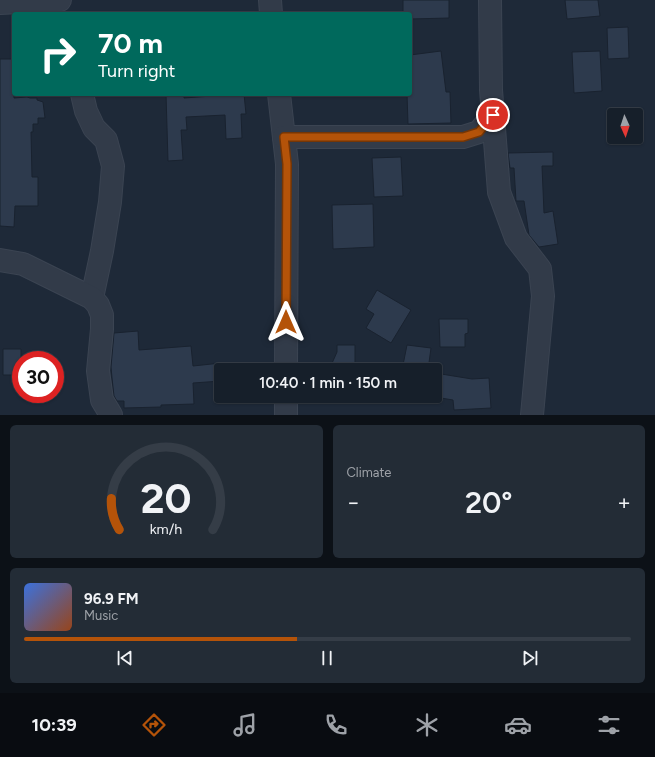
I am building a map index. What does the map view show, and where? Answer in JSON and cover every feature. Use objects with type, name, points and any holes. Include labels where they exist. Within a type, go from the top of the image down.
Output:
[{"type":"street","points":[[0,3],[60,0]]},
{"type":"street","points":[[67,12],[68,0]]},
{"type":"street","points":[[270,0],[271,12]]},
{"type":"street","points":[[490,0],[491,90],[499,192],[516,238],[540,269],[543,296],[532,415]]},
{"type":"street","points":[[82,96],[86,111],[94,128],[106,140],[113,166],[110,202],[92,298]]},
{"type":"street","points":[[280,96],[287,164],[286,363]]},
{"type":"street","points":[[284,137],[463,137],[479,132],[493,115]]},
{"type":"street","points":[[0,260],[23,264],[92,298],[98,305],[102,315],[98,371],[102,400],[111,415]]},
{"type":"street","points":[[286,403],[286,415]]},
{"type":"building","points":[[403,0],[449,0],[449,18],[412,19],[412,12],[403,12]]},
{"type":"building","points":[[565,0],[598,0],[600,16],[567,19]]},
{"type":"building","points":[[628,27],[629,58],[608,59],[607,28]]},
{"type":"building","points":[[441,51],[446,92],[450,92],[451,123],[408,124],[407,96],[412,96],[412,55]]},
{"type":"building","points":[[600,51],[602,91],[574,93],[572,52]]},
{"type":"building","points":[[0,59],[12,59],[12,96],[14,96],[14,98],[37,98],[37,100],[43,102],[45,118],[38,118],[38,124],[33,124],[33,132],[31,132],[32,177],[38,177],[38,206],[15,206],[14,227],[0,226]]},
{"type":"building","points":[[166,96],[184,96],[184,98],[244,96],[246,114],[241,114],[242,138],[226,139],[225,115],[186,117],[187,130],[181,130],[183,160],[168,161]]},
{"type":"building","points":[[553,152],[553,166],[542,166],[544,213],[553,211],[558,244],[539,247],[529,235],[524,201],[516,201],[514,168],[510,168],[508,153]]},
{"type":"building","points":[[401,157],[403,196],[374,197],[372,158]]},
{"type":"building","points":[[373,204],[374,247],[333,249],[332,205]]},
{"type":"building","points":[[377,290],[411,310],[391,343],[366,328],[374,314],[366,309]]},
{"type":"building","points":[[439,319],[468,319],[468,333],[465,334],[465,347],[440,347]]},
{"type":"building","points":[[138,331],[139,350],[191,346],[193,366],[214,364],[214,382],[193,383],[194,404],[124,408],[124,401],[117,401],[114,396],[111,367],[114,333]]},
{"type":"building","points":[[337,345],[355,345],[355,363],[332,363],[337,352]]},
{"type":"building","points":[[407,345],[431,348],[429,363],[403,363]]},
{"type":"building","points":[[3,349],[21,349],[21,351],[12,351],[12,375],[3,375]]},
{"type":"building","points":[[442,374],[472,379],[489,378],[491,408],[454,410],[453,400],[442,398]]},
{"type":"route","points":[[286,322],[287,164],[284,137],[463,137],[479,132],[493,115]]}]
